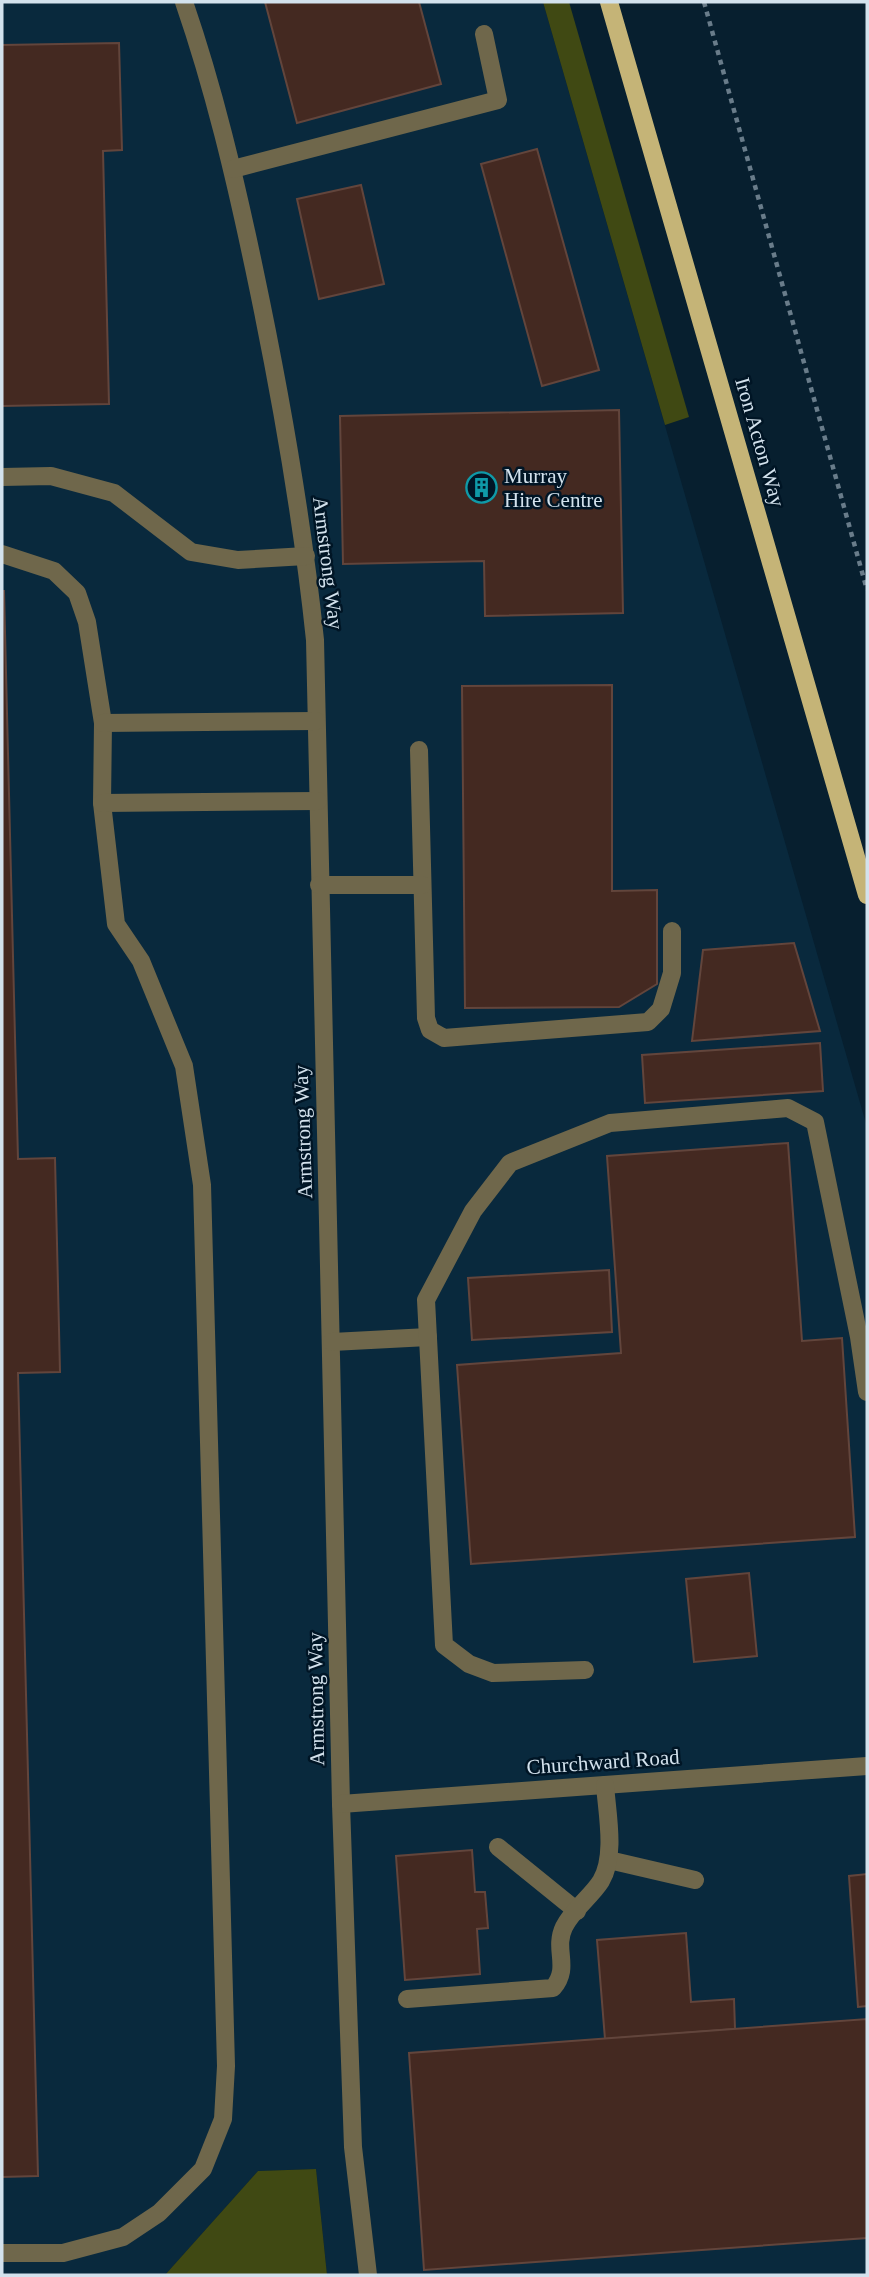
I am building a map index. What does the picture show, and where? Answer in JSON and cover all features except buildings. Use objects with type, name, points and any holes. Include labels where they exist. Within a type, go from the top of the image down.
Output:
[{"type":"main road","name":"Iron Acton Way","points":[[609,2],[867,895]]},
{"type":"street","name":"Armstrong Way","points":[[184,2],[233,169],[277,375],[306,556],[315,640],[341,1804],[353,2147],[368,2275]]},
{"type":"street","points":[[233,169],[498,100],[484,33]]},
{"type":"street","points":[[2,477],[51,476],[114,493],[191,552],[238,560],[306,556]]},
{"type":"street","points":[[2,554],[54,571],[77,593],[87,622],[103,723],[103,803],[116,924],[141,961],[184,1066],[202,1185],[226,2066],[223,2119],[203,2169],[159,2213],[124,2238],[63,2253],[2,2253]]},
{"type":"street","points":[[103,723],[316,721]]},
{"type":"street","points":[[419,750],[426,1018],[430,1030],[444,1038],[648,1022],[662,1009],[672,973],[673,930]]},
{"type":"street","points":[[103,803],[318,801]]},
{"type":"street","points":[[319,885],[422,885]]},
{"type":"street","points":[[585,1670],[492,1673],[469,1664],[444,1645],[426,1300],[473,1211],[510,1163],[610,1123],[788,1108],[815,1122],[859,1337],[867,1392]]},
{"type":"street","points":[[332,1342],[428,1337]]},
{"type":"street","name":"Churchward Road","points":[[341,1804],[867,1766]]},
{"type":"street","points":[[407,1999],[553,1988],[562,1974],[560,1945],[564,1927],[602,1879],[609,1860],[605,1785]]},
{"type":"street","points":[[498,1847],[577,1911]]},
{"type":"street","points":[[609,1860],[695,1880]]},
{"type":"path","points":[[704,2],[867,590]]},
{"type":"shaded area","points":[[2,2],[543,2],[867,1127],[867,2275],[327,2275],[316,2169],[258,2171],[165,2275],[2,2275]]},
{"type":"green space","points":[[543,2],[569,2],[689,417],[665,425]]},
{"type":"green space","points":[[316,2169],[327,2275],[165,2275],[258,2171]]},
{"type":"place","name":"Murray Hire Centre","points":[[481,488]]}]
